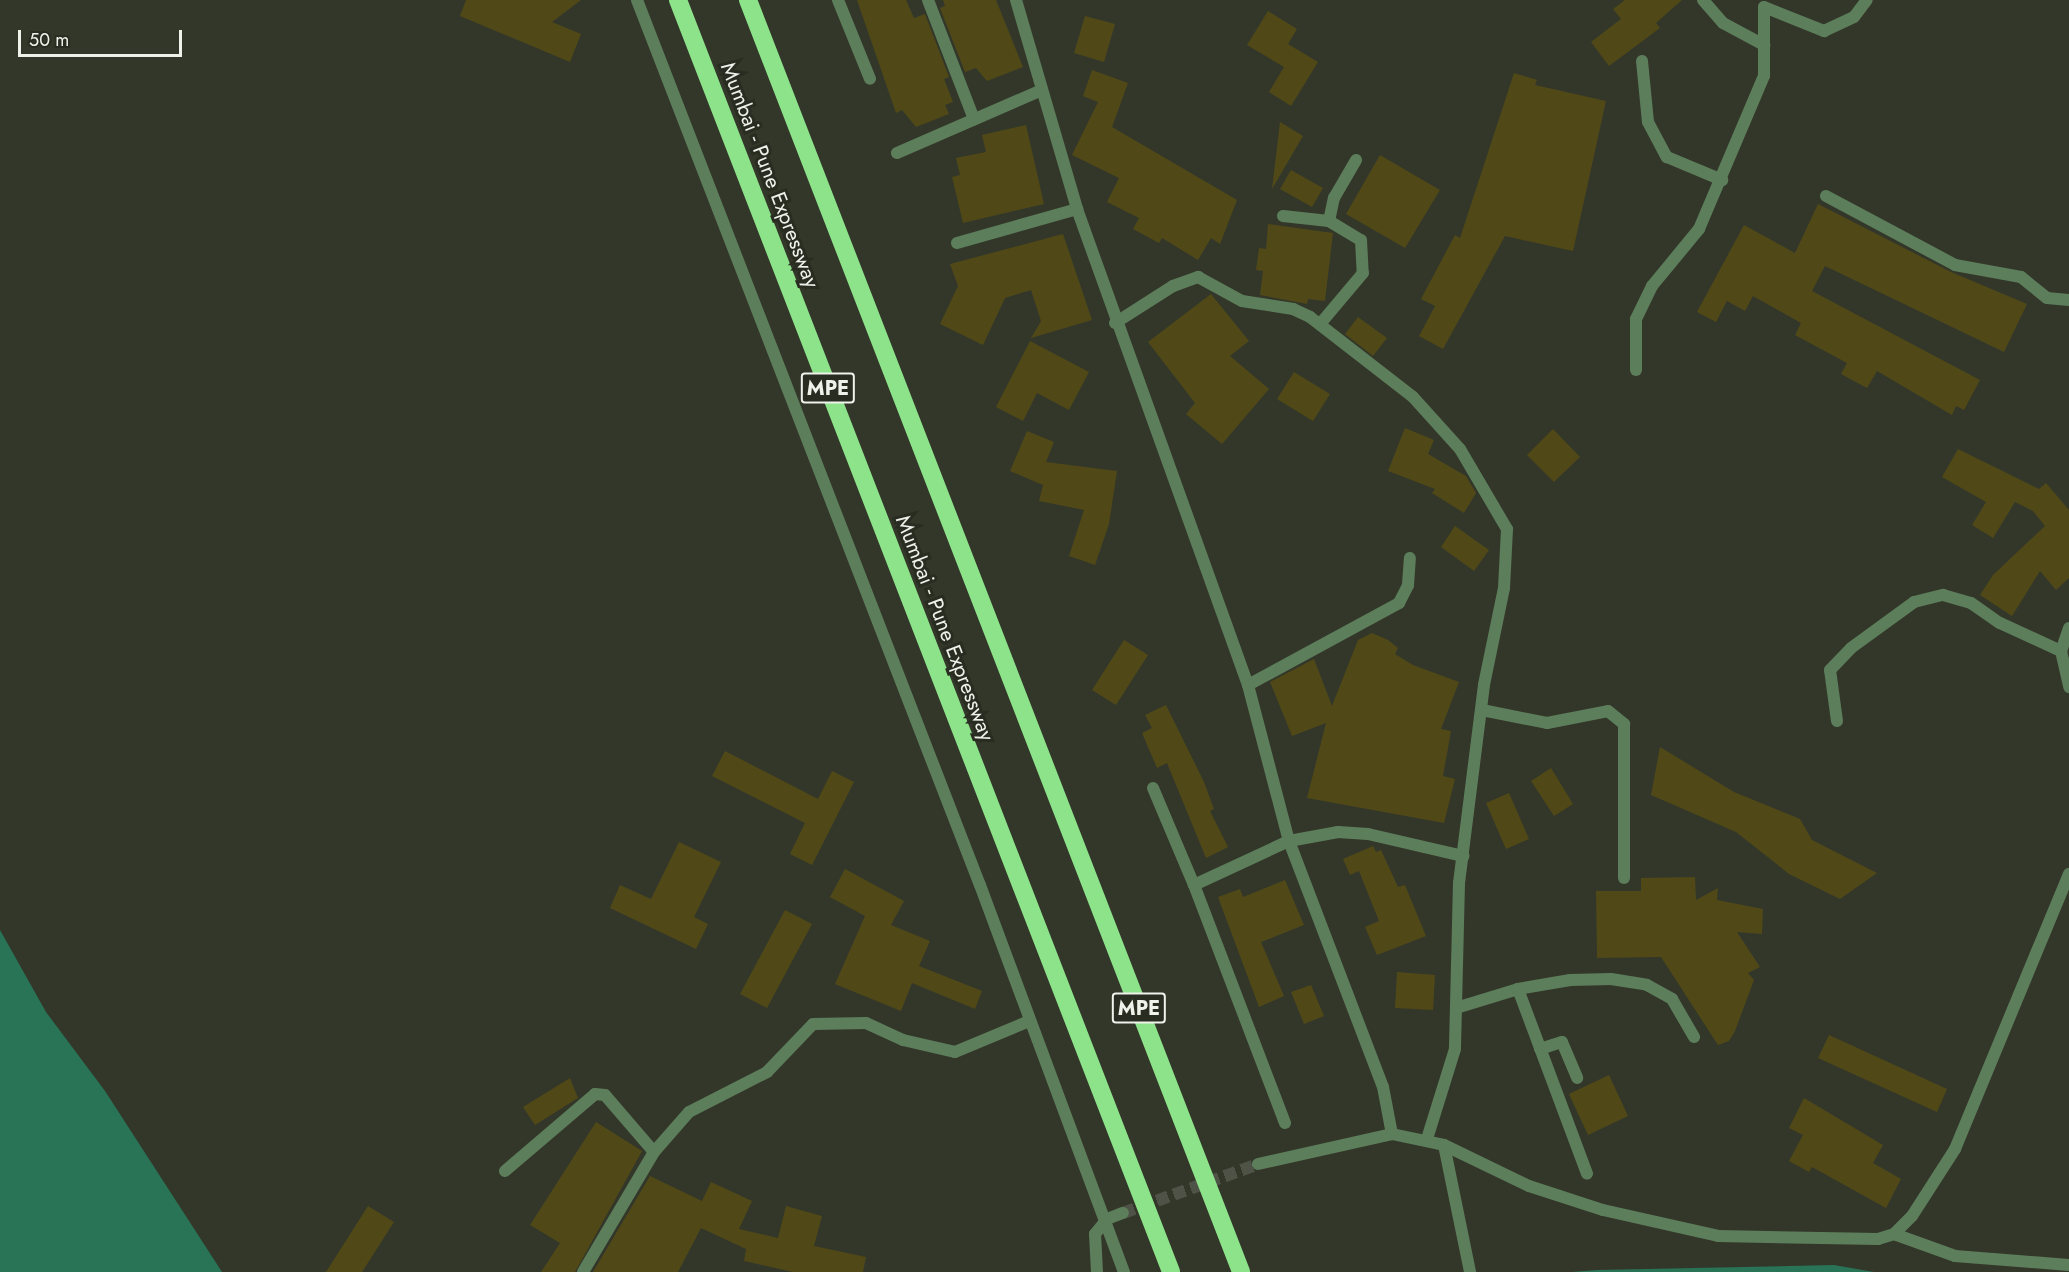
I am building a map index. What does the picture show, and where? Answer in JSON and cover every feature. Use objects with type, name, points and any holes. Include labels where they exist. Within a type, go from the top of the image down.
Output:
[{"type":"highway","name":"Mumbai - Pune Expressway","points":[[678,0],[1171,1272]]},
{"type":"highway","name":"Mumbai - Pune Expressway","points":[[748,0],[1241,1272]]},
{"type":"street","points":[[637,0],[1107,1219],[1124,1272]]},
{"type":"street","points":[[838,0],[870,79]]},
{"type":"street","points":[[928,0],[974,119]]},
{"type":"street","points":[[1016,0],[1077,209],[1115,323],[1248,685],[1288,841],[1383,1087],[1392,1134]]},
{"type":"street","points":[[1703,0],[1723,23],[1764,45]]},
{"type":"street","points":[[1636,370],[1636,319],[1652,286],[1700,229],[1764,76],[1764,7],[1824,31],[1854,17],[1867,0]]},
{"type":"street","points":[[1642,61],[1648,122],[1667,157],[1722,180]]},
{"type":"street","points":[[897,153],[1042,90]]},
{"type":"street","points":[[1329,221],[1335,198],[1356,160]]},
{"type":"street","points":[[1826,196],[1955,265],[2021,277],[2047,298],[2069,300]]},
{"type":"street","points":[[957,243],[1077,209]]},
{"type":"street","points":[[1283,216],[1329,221],[1361,240],[1365,260],[1363,273],[1320,324]]},
{"type":"street","points":[[1115,323],[1173,286],[1198,277],[1242,301],[1293,309],[1320,324],[1413,397],[1460,449],[1507,529],[1504,588],[1482,710],[1463,856],[1455,1049],[1427,1139]]},
{"type":"street","points":[[1248,685],[1399,603],[1408,585],[1410,558]]},
{"type":"street","points":[[1837,721],[1830,670],[1866,636],[1914,602],[1943,595],[1971,603],[2000,623],[2061,651]]},
{"type":"street","points":[[2069,628],[2061,651],[2069,687]]},
{"type":"street","points":[[1482,710],[1547,723],[1608,711],[1624,724],[1624,878]]},
{"type":"street","points":[[1153,788],[1194,885],[1285,1123]]},
{"type":"street","points":[[1194,885],[1288,841],[1338,832],[1368,834],[1463,856]]},
{"type":"street","points":[[1258,1164],[1392,1134],[1427,1139],[1444,1145],[1528,1186],[1603,1210],[1718,1236],[1878,1239],[1894,1234],[1912,1216],[1955,1149],[2069,874]]},
{"type":"street","points":[[1456,1008],[1518,989],[1570,980],[1647,985],[1672,999],[1694,1036]]},
{"type":"street","points":[[1518,989],[1587,1174]]},
{"type":"street","points":[[583,1272],[654,1152],[689,1112],[767,1072],[813,1024],[866,1023],[903,1040],[956,1053],[1029,1021]]},
{"type":"street","points":[[1540,1049],[1562,1042],[1577,1077]]},
{"type":"street","points":[[505,1171],[595,1094],[605,1095],[654,1152]]},
{"type":"street","points":[[1444,1145],[1470,1272]]},
{"type":"street","points":[[1097,1272],[1095,1234],[1107,1219],[1123,1213]]},
{"type":"street","points":[[1894,1234],[1955,1256],[2069,1264]]},
{"type":"shaded area","points":[[0,930],[46,1012],[105,1091],[222,1272],[0,1272]]},
{"type":"shaded area","points":[[1834,1265],[1874,1272],[1572,1272],[1597,1270]]},
{"type":"building","points":[[466,0],[581,0],[552,22],[581,34],[570,62],[460,16]]},
{"type":"building","points":[[857,0],[906,0],[914,18],[925,14],[949,77],[944,79],[953,102],[945,105],[949,114],[916,127],[902,110],[896,113]]},
{"type":"building","points":[[943,0],[996,0],[1023,67],[987,81],[976,68],[965,72],[940,8],[945,6]]},
{"type":"building","points":[[1625,0],[1682,0],[1656,23],[1660,28],[1609,66],[1591,42],[1621,19],[1613,9]]},
{"type":"building","points":[[1268,11],[1297,29],[1288,44],[1318,62],[1291,106],[1269,92],[1284,67],[1247,45]]},
{"type":"building","points":[[1085,16],[1115,24],[1104,62],[1074,53]]},
{"type":"building","points":[[1092,70],[1128,83],[1112,127],[1237,200],[1220,244],[1211,238],[1198,260],[1162,238],[1159,243],[1133,229],[1139,218],[1107,202],[1119,178],[1072,155],[1098,102],[1083,96]]},
{"type":"building","points":[[1514,73],[1537,80],[1535,85],[1606,101],[1573,251],[1505,236],[1443,349],[1419,336],[1435,306],[1421,299],[1455,235],[1460,238]]},
{"type":"building","points":[[1280,122],[1303,136],[1272,189]]},
{"type":"building","points":[[1026,125],[1044,204],[963,223],[952,177],[960,175],[956,158],[986,152],[982,135]]},
{"type":"building","points":[[1380,155],[1440,190],[1405,248],[1346,214]]},
{"type":"building","points":[[1291,170],[1323,188],[1312,207],[1280,189]]},
{"type":"building","points":[[1818,204],[1951,272],[2027,304],[2004,352],[1825,266],[1812,291],[1980,380],[1964,410],[1956,406],[1952,415],[1877,371],[1867,388],[1841,374],[1847,363],[1795,335],[1801,323],[1753,296],[1745,311],[1727,301],[1716,322],[1697,312],[1744,225],[1795,253]]},
{"type":"building","points":[[1268,224],[1333,233],[1325,301],[1308,299],[1307,304],[1260,295],[1263,271],[1256,270],[1259,248],[1266,249]]},
{"type":"building","points":[[1063,234],[1092,320],[1031,338],[1041,321],[1031,290],[1005,298],[983,345],[940,324],[958,286],[950,264]]},
{"type":"building","points":[[1211,294],[1249,341],[1230,356],[1269,389],[1222,444],[1186,414],[1195,403],[1148,342]]},
{"type":"building","points":[[1358,317],[1387,338],[1373,356],[1345,334]]},
{"type":"building","points":[[1030,341],[1089,372],[1069,410],[1037,393],[1023,421],[996,407]]},
{"type":"building","points":[[1294,372],[1330,394],[1313,421],[1277,399]]},
{"type":"building","points":[[1405,428],[1434,440],[1428,454],[1466,476],[1476,493],[1464,513],[1432,493],[1435,489],[1388,471]]},
{"type":"building","points":[[1553,429],[1580,457],[1554,482],[1527,455]]},
{"type":"building","points":[[1027,431],[1054,442],[1046,462],[1117,471],[1109,524],[1095,565],[1069,556],[1084,510],[1039,501],[1043,485],[1010,471]]},
{"type":"building","points":[[1958,449],[2039,489],[2046,483],[2069,510],[2069,578],[2056,590],[2040,571],[2012,616],[1980,595],[1993,575],[2045,526],[2033,511],[2015,502],[1993,538],[1972,525],[1986,502],[1942,477]]},
{"type":"building","points":[[1455,526],[1489,550],[1474,571],[1441,547]]},
{"type":"building","points":[[1372,633],[1388,640],[1398,648],[1395,654],[1413,665],[1459,682],[1441,729],[1451,731],[1443,776],[1455,779],[1444,823],[1307,798],[1326,723],[1292,736],[1270,682],[1314,659],[1332,706],[1358,640]]},
{"type":"building","points":[[1124,640],[1148,655],[1116,705],[1092,690]]},
{"type":"building","points":[[1166,705],[1204,782],[1214,809],[1210,811],[1228,847],[1206,858],[1167,763],[1157,768],[1142,733],[1152,728],[1145,715]]},
{"type":"building","points":[[1660,747],[1734,792],[1800,819],[1812,840],[1877,873],[1840,899],[1789,874],[1736,832],[1651,795]]},
{"type":"building","points":[[725,751],[818,799],[832,771],[854,782],[812,865],[790,854],[805,823],[712,776]]},
{"type":"building","points":[[1551,768],[1573,804],[1554,816],[1531,781]]},
{"type":"building","points":[[1509,793],[1529,839],[1506,849],[1486,803]]},
{"type":"building","points":[[679,842],[721,862],[694,917],[708,924],[696,949],[610,908],[620,885],[651,899]]},
{"type":"building","points":[[1373,846],[1376,852],[1381,850],[1398,887],[1405,885],[1426,936],[1377,955],[1365,927],[1379,921],[1359,871],[1350,875],[1343,859]]},
{"type":"building","points":[[845,869],[904,901],[891,925],[930,941],[919,966],[982,991],[975,1009],[912,983],[901,1011],[835,984],[865,916],[830,897]]},
{"type":"building","points":[[1695,877],[1696,900],[1718,888],[1717,900],[1763,909],[1762,934],[1737,932],[1760,967],[1748,973],[1754,980],[1735,1031],[1729,1041],[1718,1045],[1661,957],[1597,958],[1596,891],[1641,891],[1641,878]]},
{"type":"building","points":[[1285,880],[1304,925],[1261,942],[1284,996],[1259,1007],[1218,897],[1240,889],[1243,897]]},
{"type":"building","points":[[785,910],[812,924],[767,1008],[740,994]]},
{"type":"building","points":[[1397,972],[1435,975],[1433,1010],[1395,1008]]},
{"type":"building","points":[[1311,985],[1324,1016],[1304,1024],[1291,992]]},
{"type":"building","points":[[1829,1035],[1947,1089],[1937,1112],[1818,1058]]},
{"type":"building","points":[[1609,1075],[1628,1116],[1588,1135],[1569,1094]]},
{"type":"building","points":[[570,1078],[578,1098],[535,1125],[523,1107]]},
{"type":"building","points":[[1804,1098],[1883,1145],[1873,1163],[1901,1179],[1886,1208],[1812,1167],[1809,1172],[1789,1161],[1803,1135],[1789,1128]]},
{"type":"building","points":[[596,1122],[642,1151],[575,1272],[541,1272],[560,1243],[530,1225]]},
{"type":"building","points":[[650,1176],[702,1201],[711,1182],[752,1201],[739,1229],[778,1238],[786,1206],[822,1216],[814,1246],[866,1257],[863,1272],[793,1272],[744,1261],[746,1249],[701,1228],[678,1272],[593,1272]]},
{"type":"building","points":[[368,1206],[394,1222],[362,1272],[326,1272]]},
{"type":"tunnel","points":[[1123,1213],[1258,1164]]}]
